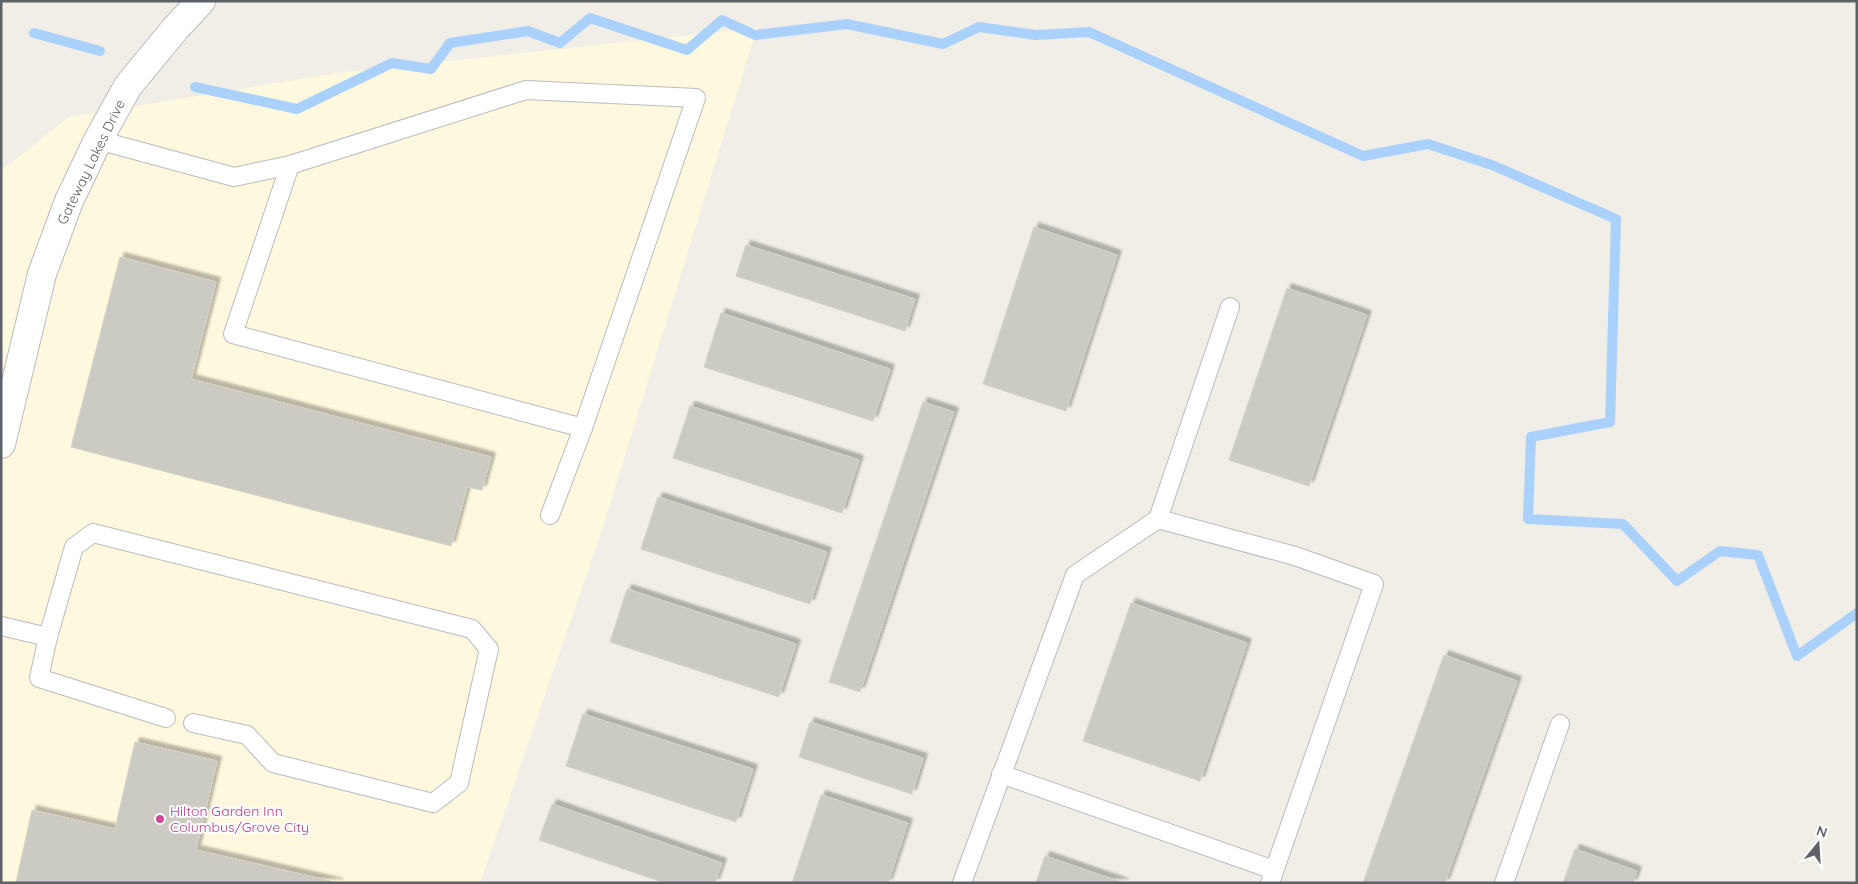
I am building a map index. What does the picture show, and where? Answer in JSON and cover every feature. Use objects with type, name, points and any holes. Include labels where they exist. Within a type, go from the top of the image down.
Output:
[{"type":"street","name":"Gateway Lakes Drive","points":[[3,438],[42,274],[69,201],[98,140],[128,86],[201,1]]},
{"type":"lane","points":[[98,140],[234,177],[290,165],[526,90],[696,98],[583,428],[550,515]]},
{"type":"lane","points":[[290,165],[233,334],[583,428]]},
{"type":"lane","points":[[962,883],[1075,575],[1158,519],[1230,307]]},
{"type":"lane","points":[[1001,774],[1272,876],[1374,584],[1295,556],[1158,519]]},
{"type":"lane","points":[[166,718],[39,678],[48,638],[74,547],[93,533],[472,629],[489,649],[459,783],[433,803],[273,763],[247,734],[192,723]]},
{"type":"lane","points":[[1,626],[48,638]]},
{"type":"lane","points":[[1504,883],[1560,724]]},
{"type":"shaded area","points":[[757,28],[602,530],[480,883],[1,883],[1,171],[69,117],[336,73]]},
{"type":"building","points":[[1034,227],[1117,255],[1066,411],[983,384]]},
{"type":"building","points":[[746,245],[915,299],[905,331],[736,276]]},
{"type":"building","points":[[120,257],[216,282],[191,379],[491,457],[482,490],[467,487],[451,546],[71,447]]},
{"type":"building","points":[[1287,288],[1367,315],[1309,486],[1229,460]]},
{"type":"building","points":[[721,313],[890,369],[873,421],[704,367]]},
{"type":"building","points":[[923,402],[954,412],[860,692],[829,682]]},
{"type":"building","points":[[690,406],[859,460],[842,513],[673,458]]},
{"type":"building","points":[[658,497],[827,552],[810,604],[641,549]]},
{"type":"building","points":[[627,589],[796,644],[779,697],[610,642]]},
{"type":"building","points":[[1131,603],[1247,643],[1200,781],[1083,741]]},
{"type":"building","points":[[1444,655],[1517,681],[1445,883],[1363,883]]},
{"type":"building","points":[[583,714],[753,769],[736,822],[566,766]]},
{"type":"building","points":[[810,722],[923,758],[912,794],[799,757]]},
{"type":"building","name":"Hilton Garden Inn Columbus/Grove City","points":[[135,742],[217,761],[196,850],[339,883],[16,883],[32,810],[115,829]]},
{"type":"building","points":[[821,795],[908,823],[888,883],[792,883]]},
{"type":"building","points":[[552,804],[722,863],[715,883],[665,883],[539,840]]},
{"type":"building","points":[[1575,849],[1637,871],[1633,883],[1563,883]]},
{"type":"building","points":[[1045,856],[1124,883],[1036,883]]},
{"type":"waterway","points":[[195,87],[297,109],[392,63],[431,69],[450,43],[528,31],[560,43],[590,18],[687,50],[722,20],[755,35],[847,24],[943,44],[979,27],[1036,35],[1089,32],[1363,156],[1428,144],[1492,165],[1616,219],[1610,422],[1531,437],[1528,519],[1623,524],[1677,581],[1720,551],[1758,555],[1797,656],[1857,613]]},
{"type":"waterway","points":[[34,33],[100,51]]},
{"type":"place","name":"Hilton Garden Inn Columbus/Grove City","points":[[160,819]]}]
